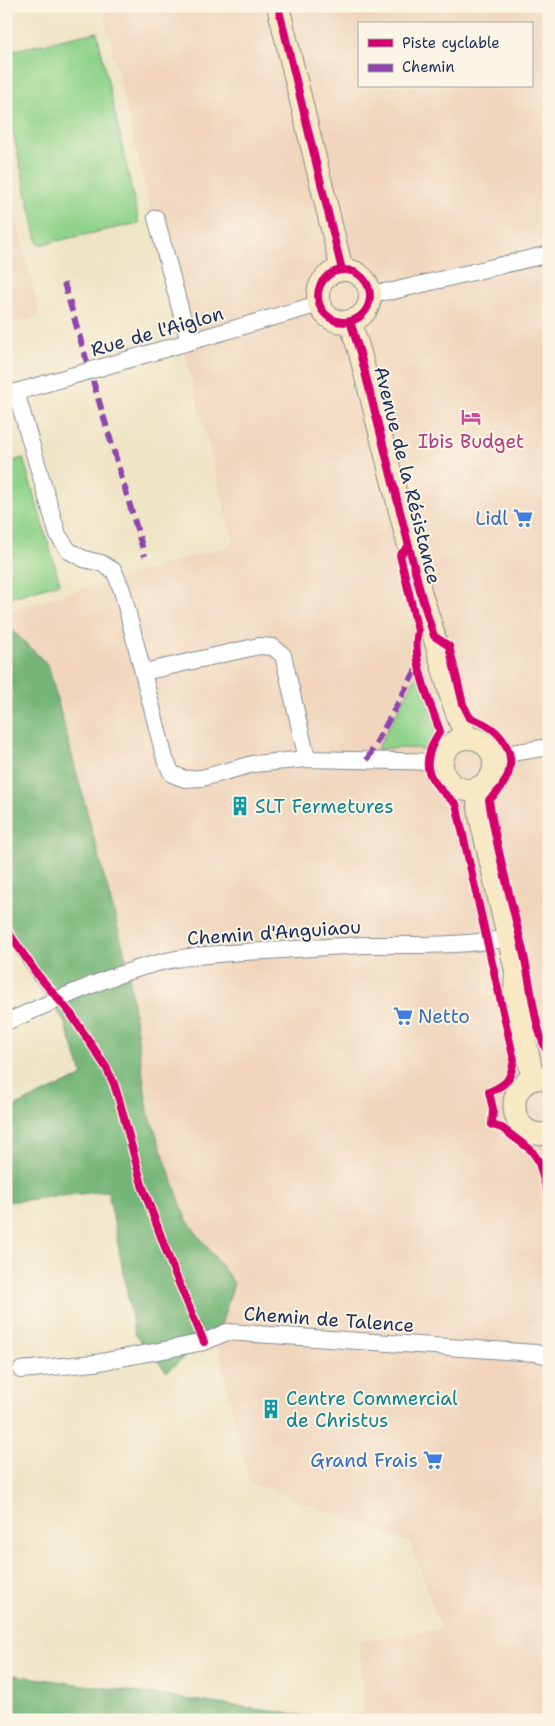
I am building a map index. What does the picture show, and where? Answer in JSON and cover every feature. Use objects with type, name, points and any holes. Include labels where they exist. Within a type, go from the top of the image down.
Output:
[{"type":"main road","points":[[278,6],[342,270]]},
{"type":"main road","points":[[334,271],[352,271],[367,283],[370,293],[365,311],[350,321],[335,320],[322,311],[319,304],[319,288],[322,281],[334,271]]},
{"type":"main road","name":"Avenue de la Résistance","points":[[350,321],[360,353],[422,598],[431,623],[460,740]]},
{"type":"main road","points":[[475,738],[489,748],[493,756],[493,771],[485,783],[472,788],[458,787],[446,777],[442,762],[444,754],[448,747],[460,740],[475,738]]},
{"type":"main road","points":[[472,788],[466,804],[497,940],[507,975],[515,991],[541,1079],[527,1082],[517,1092],[514,1112],[516,1118],[525,1129],[548,1136]]},
{"type":"main road","points":[[472,788],[478,802],[480,820],[516,970],[515,991]]},
{"type":"street","points":[[156,218],[189,342]]},
{"type":"street","points":[[370,293],[393,291],[549,254]]},
{"type":"street","name":"Rue de l'Aiglon","points":[[11,393],[319,304]]},
{"type":"street","points":[[11,393],[58,535],[69,552],[84,559],[101,563],[114,571],[122,590],[165,759],[172,774],[185,779],[202,778],[254,764],[307,759],[442,762]]},
{"type":"street","points":[[144,672],[259,646],[273,647],[283,655],[307,759]]},
{"type":"street","points":[[493,756],[549,747]]},
{"type":"street","name":"Chemin d'Anguiaou","points":[[6,1022],[109,979],[147,966],[210,954],[367,946],[439,945],[497,940]]},
{"type":"street","name":"Chemin de Talence","points":[[21,1370],[96,1363],[151,1353],[204,1342],[227,1332],[536,1353],[549,1356]]},
{"type":"shaded area","points":[[102,6],[549,6],[549,1720],[315,1720],[314,1717],[364,1712],[359,1641],[441,1629],[410,1542],[248,1482],[215,1331],[148,1111],[127,962],[48,665],[6,624],[6,612],[234,544],[179,332]]},
{"type":"shaded area","points":[[6,172],[40,316],[6,326]]},
{"type":"green space","points":[[97,32],[139,223],[38,245],[6,101],[6,52]]},
{"type":"green space","points":[[23,458],[60,583],[6,599],[6,463]]},
{"type":"green space","points":[[6,624],[48,665],[127,962],[148,1111],[186,1219],[234,1283],[221,1325],[167,1372],[135,1335],[108,1191],[6,1202],[6,1110],[83,1076],[64,1021],[6,941]]},
{"type":"green space","points":[[419,671],[437,729],[426,751],[416,748],[377,749]]},
{"type":"green space","points":[[6,1674],[314,1717],[315,1720],[6,1720]]},
{"type":"marked path","points":[[64,283],[87,362]]},
{"type":"marked path","points":[[93,381],[145,556]]},
{"type":"marked path","points":[[367,760],[418,666]]},
{"type":"cycle path","points":[[278,6],[342,270]]},
{"type":"cycle path","points":[[344,270],[358,274],[366,282],[370,296],[366,310],[358,318],[344,322],[330,318],[322,310],[318,296],[322,282],[330,274],[344,270]]},
{"type":"cycle path","points":[[350,321],[360,353],[422,598],[434,636],[449,646],[463,704],[470,718],[481,722],[499,735],[509,753],[508,775],[501,788],[489,800],[492,821],[522,944],[534,1012],[540,1035],[549,1055]]},
{"type":"cycle path","points":[[409,546],[400,555],[418,631],[417,654],[419,668],[440,731],[429,754],[429,772],[438,787],[456,804],[514,1060],[509,1077],[504,1084],[489,1092],[493,1109],[492,1125],[502,1128],[531,1150],[538,1160],[549,1198]]},
{"type":"cycle path","points":[[6,929],[37,974],[71,1014],[106,1067],[120,1103],[142,1185],[173,1269],[204,1342]]},
{"type":"place","name":"Ibis Budget","points":[[471,417]]},
{"type":"place","name":"Lidl","points":[[523,518]]},
{"type":"place","name":"SLT Fermetures","points":[[240,806]]},
{"type":"place","name":"Netto","points":[[403,1016]]},
{"type":"place","name":"Centre Commercial de Christus","points":[[271,1409]]},
{"type":"place","name":"Grand Frais","points":[[433,1460]]}]
